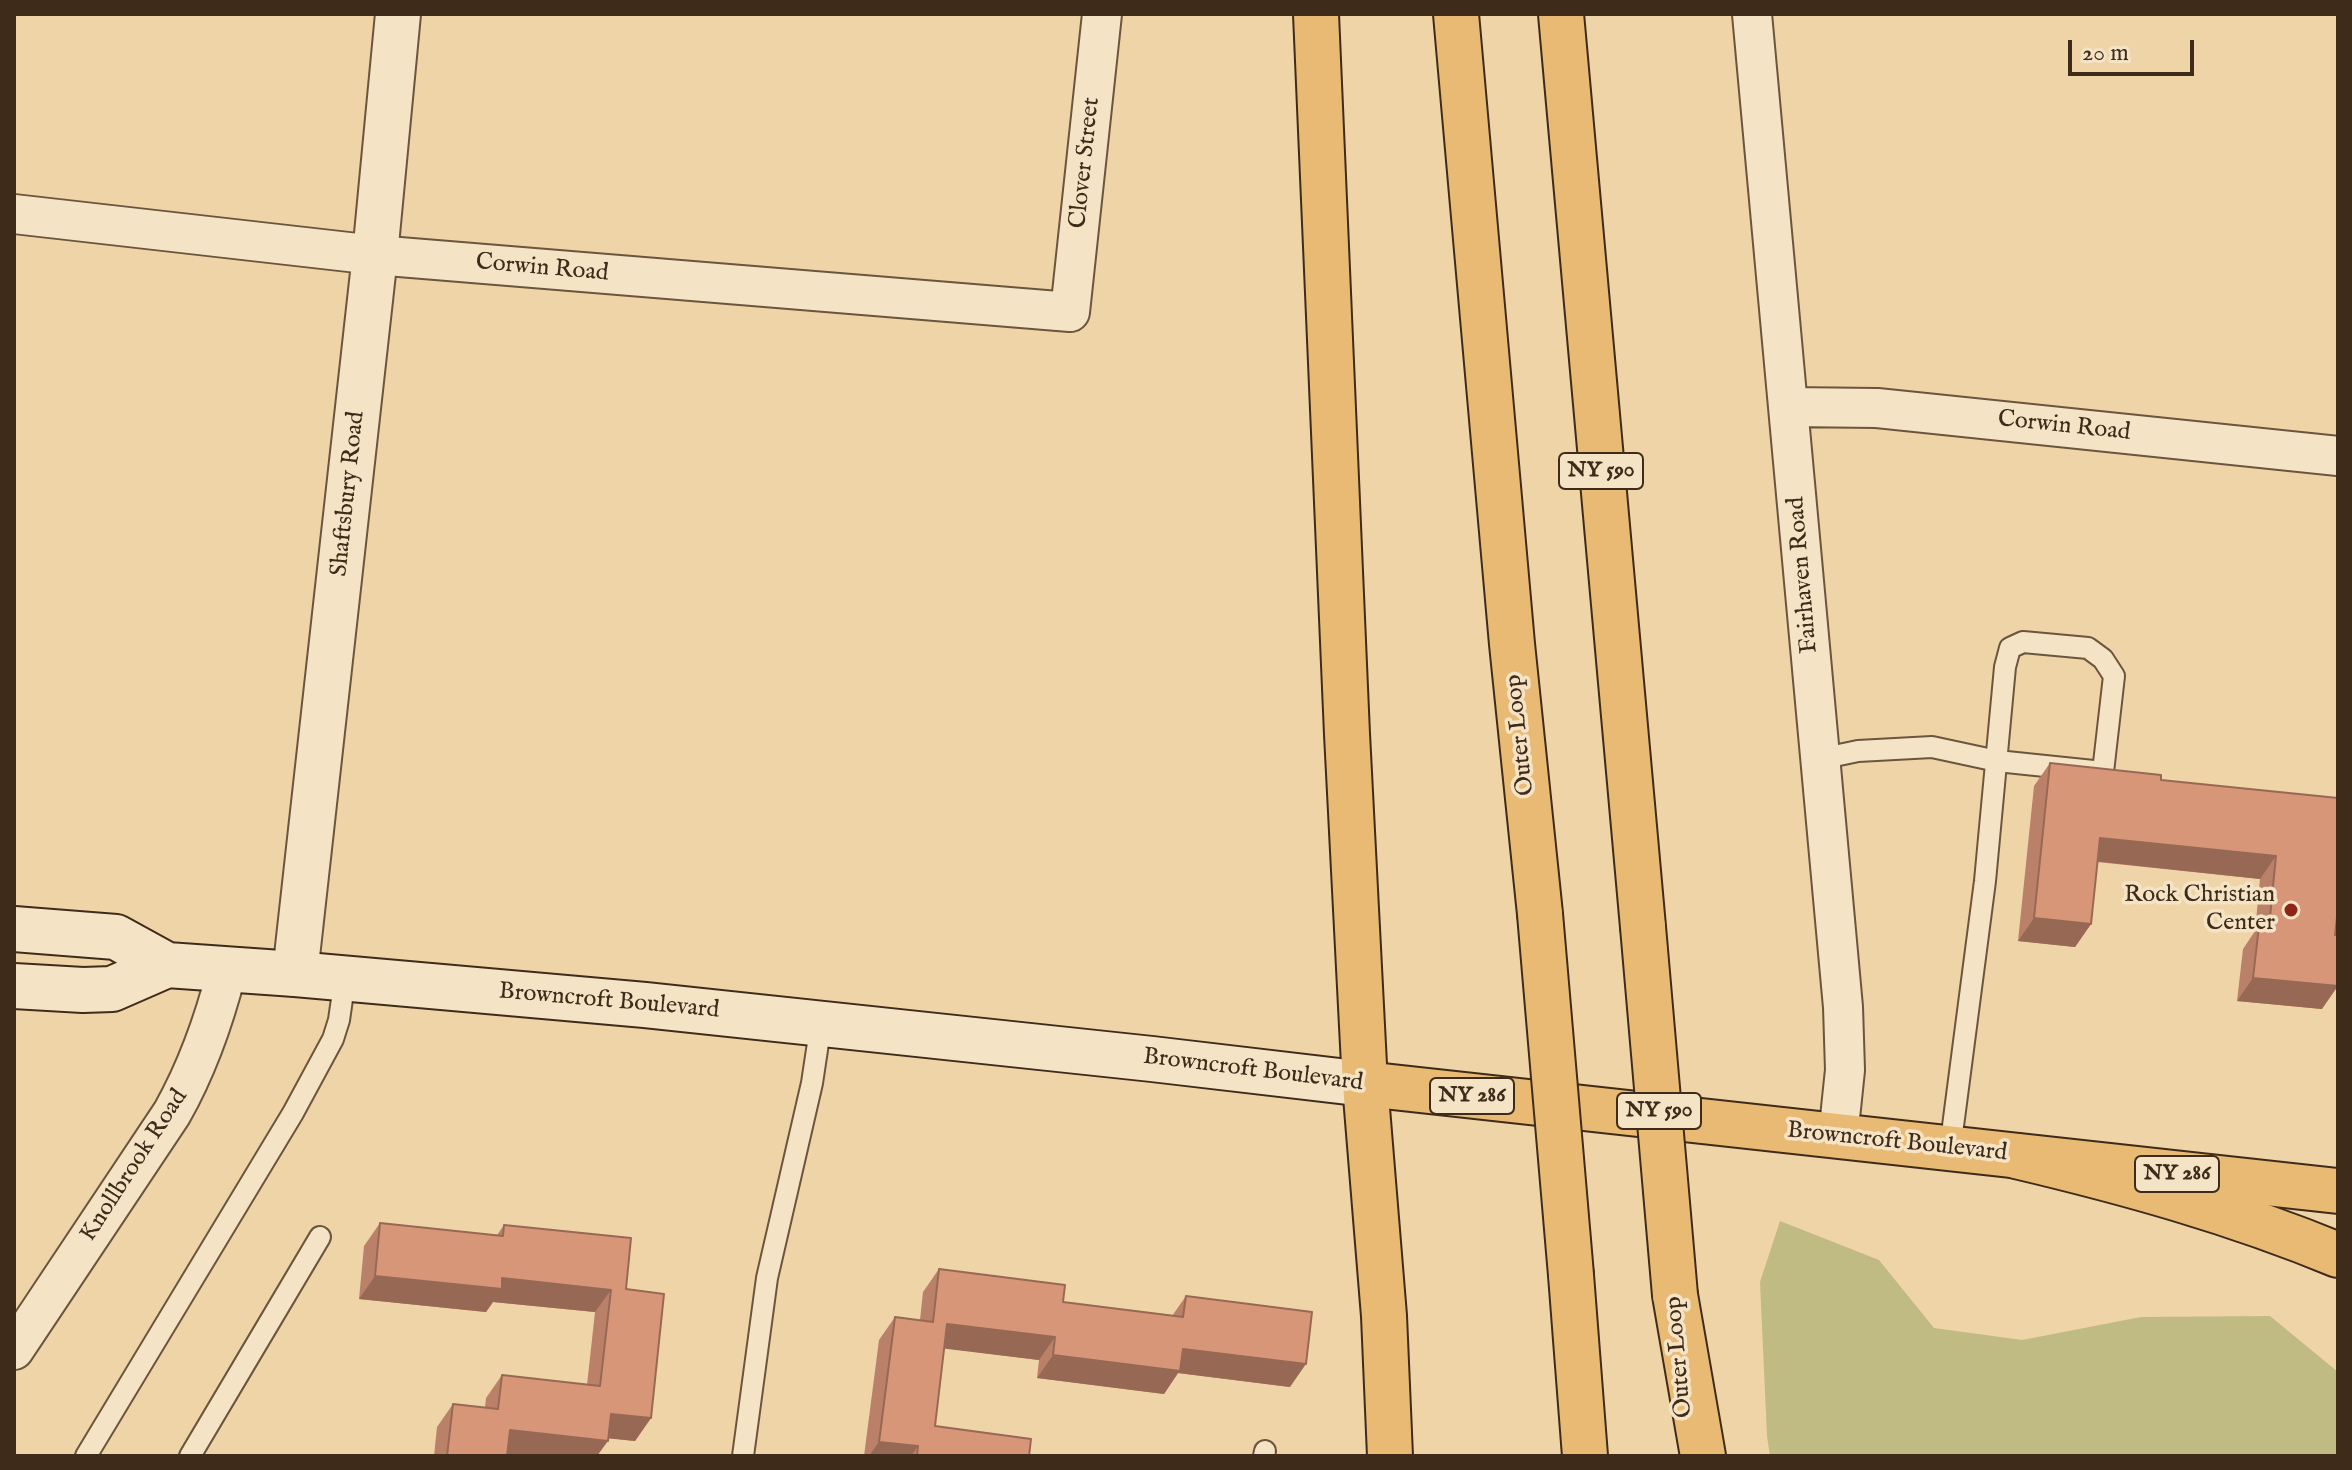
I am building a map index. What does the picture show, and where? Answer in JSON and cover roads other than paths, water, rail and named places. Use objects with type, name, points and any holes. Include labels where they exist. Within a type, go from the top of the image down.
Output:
[{"type":"main road","name":"Shaftsbury Road","points":[[295,974],[375,255],[398,14]]},
{"type":"main road","points":[[1316,14],[1365,1084],[1384,1316],[1390,1456]]},
{"type":"main road","name":"Outer Loop","points":[[1456,14],[1512,644],[1540,914],[1585,1456]]},
{"type":"main road","name":"Outer Loop","points":[[1561,14],[1688,1456]]},
{"type":"main road","name":"Browncroft Boulevard","points":[[14,929],[116,937],[167,965],[345,978],[821,1023],[2338,1191]]},
{"type":"main road","name":"Browncroft Boulevard","points":[[14,986],[112,989],[167,965]]},
{"type":"main road","points":[[2016,1156],[2214,1209],[2338,1255]]},
{"type":"main road","points":[[1675,1295],[1703,1456]]},
{"type":"street","name":"Clover Street","points":[[1070,312],[1102,14]]},
{"type":"street","name":"Fairhaven Road","points":[[1752,14],[1846,1043],[1838,1137]]},
{"type":"street","name":"Corwin Road","points":[[14,214],[375,255],[1070,312]]},
{"type":"street","name":"Corwin Road","points":[[1789,407],[1877,408],[2338,456]]},
{"type":"street","name":"Knollbrook Road","points":[[14,1350],[186,1090],[207,1041],[227,970]]},
{"type":"lane","points":[[1820,759],[1858,751],[1932,747],[1997,761],[2103,772],[2114,676],[2103,659],[2088,648],[2023,642],[2010,648],[2005,667],[1997,761],[1985,881],[1950,1149]]},
{"type":"lane","points":[[86,1456],[324,1057],[339,1020],[345,978]]},
{"type":"lane","points":[[743,1456],[767,1278],[812,1083],[821,1023]]},
{"type":"lane","points":[[190,1456],[320,1237]]},
{"type":"place","name":"Rock Christian Center","points":[[2291,910]]}]
